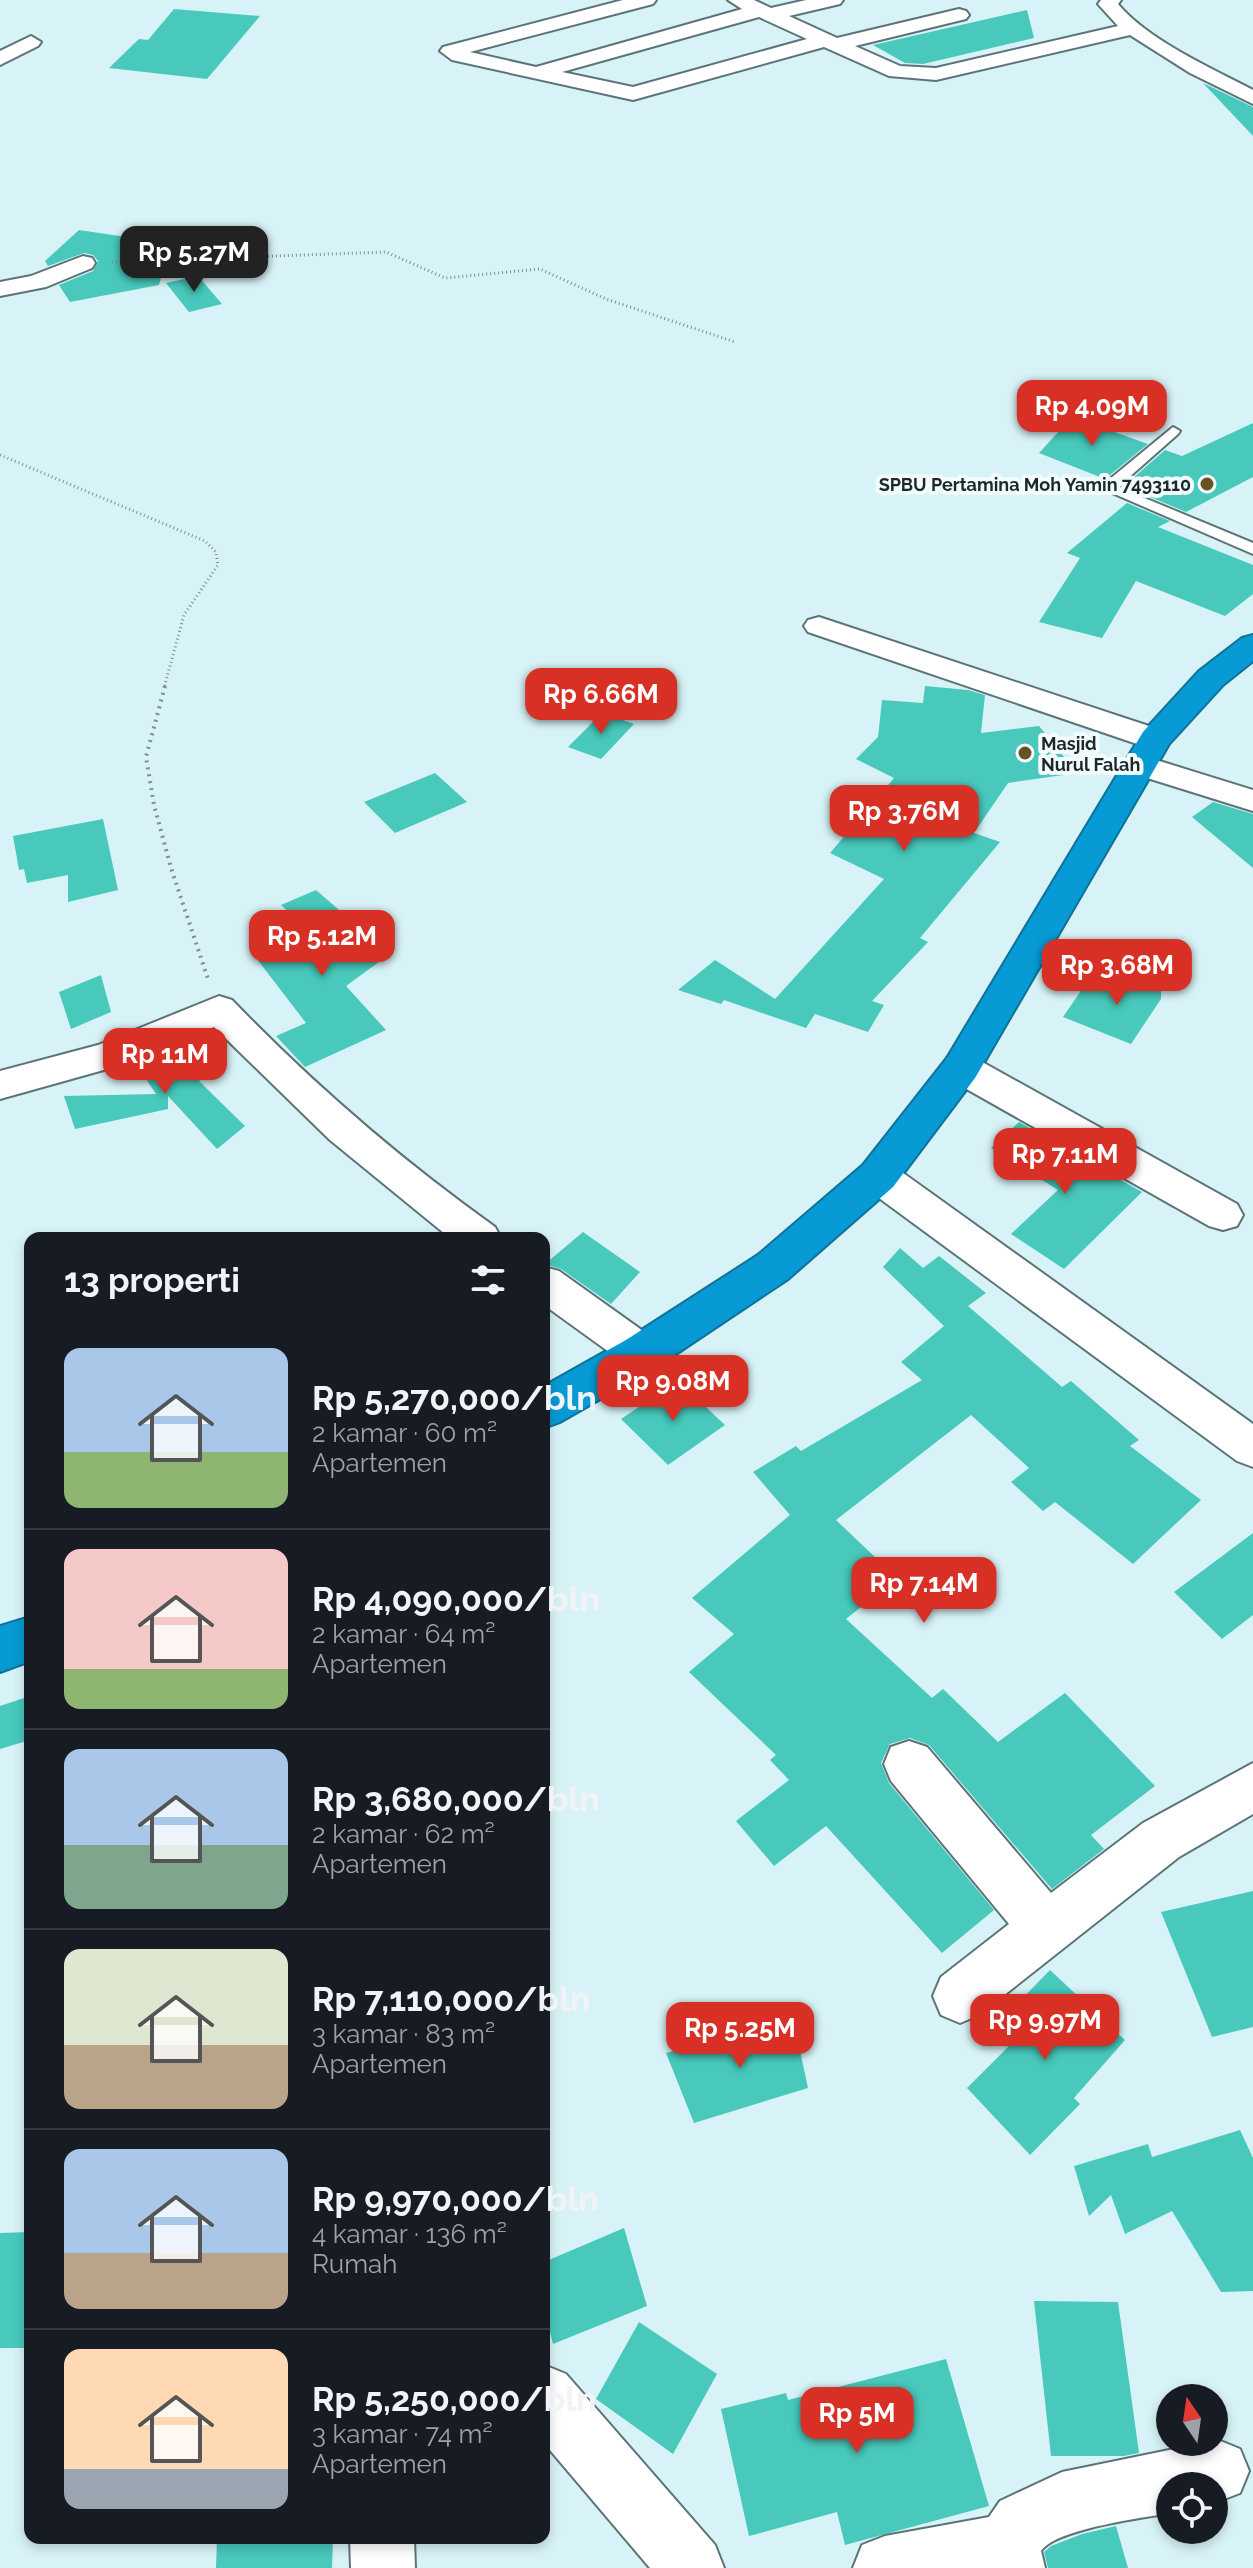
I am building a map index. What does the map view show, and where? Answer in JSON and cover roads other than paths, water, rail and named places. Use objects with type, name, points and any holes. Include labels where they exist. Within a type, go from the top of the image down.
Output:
[{"type":"highway","points":[[550,1406],[642,1353],[773,1267],[878,1176],[961,1068],[1148,752],[1211,678],[1253,645]]},
{"type":"highway","points":[[0,1649],[24,1641]]},
{"type":"street","points":[[646,0],[450,51],[633,94],[831,42],[959,15]]},
{"type":"street","points":[[738,0],[896,72],[912,75],[936,74],[1135,28]]},
{"type":"street","points":[[535,73],[765,12],[833,0]]},
{"type":"street","points":[[931,0],[983,27]]},
{"type":"street","points":[[1111,0],[1108,4],[1112,11],[1135,28],[1196,67],[1253,98]]},
{"type":"street","points":[[1007,39],[1031,51]]},
{"type":"street","points":[[0,59],[31,42]]},
{"type":"street","points":[[0,289],[37,282],[83,263]]},
{"type":"street","points":[[819,626],[1148,752],[1253,801]]},
{"type":"street","points":[[0,1085],[65,1071],[131,1049],[219,1009],[277,1072],[429,1202],[472,1232]]},
{"type":"street","points":[[961,1068],[1223,1215]]},
{"type":"street","points":[[878,1176],[1252,1446]]},
{"type":"street","points":[[550,1287],[642,1353]]},
{"type":"street","points":[[909,1764],[1047,1929]]},
{"type":"street","points":[[960,1996],[1161,1840],[1253,1787]]},
{"type":"street","points":[[550,2403],[692,2568]]},
{"type":"street","points":[[885,2568],[1010,2557],[1022,2523],[1062,2504],[1218,2471]]},
{"type":"street","points":[[382,2544],[383,2568]]},
{"type":"lane","points":[[1173,431],[1110,489],[1253,549]]},
{"type":"place","name":"SPBU Pertamina Moh Yamin 7493110","points":[[1207,484]]},
{"type":"place","name":"Masjid Nurul Falah","points":[[1025,753]]}]
